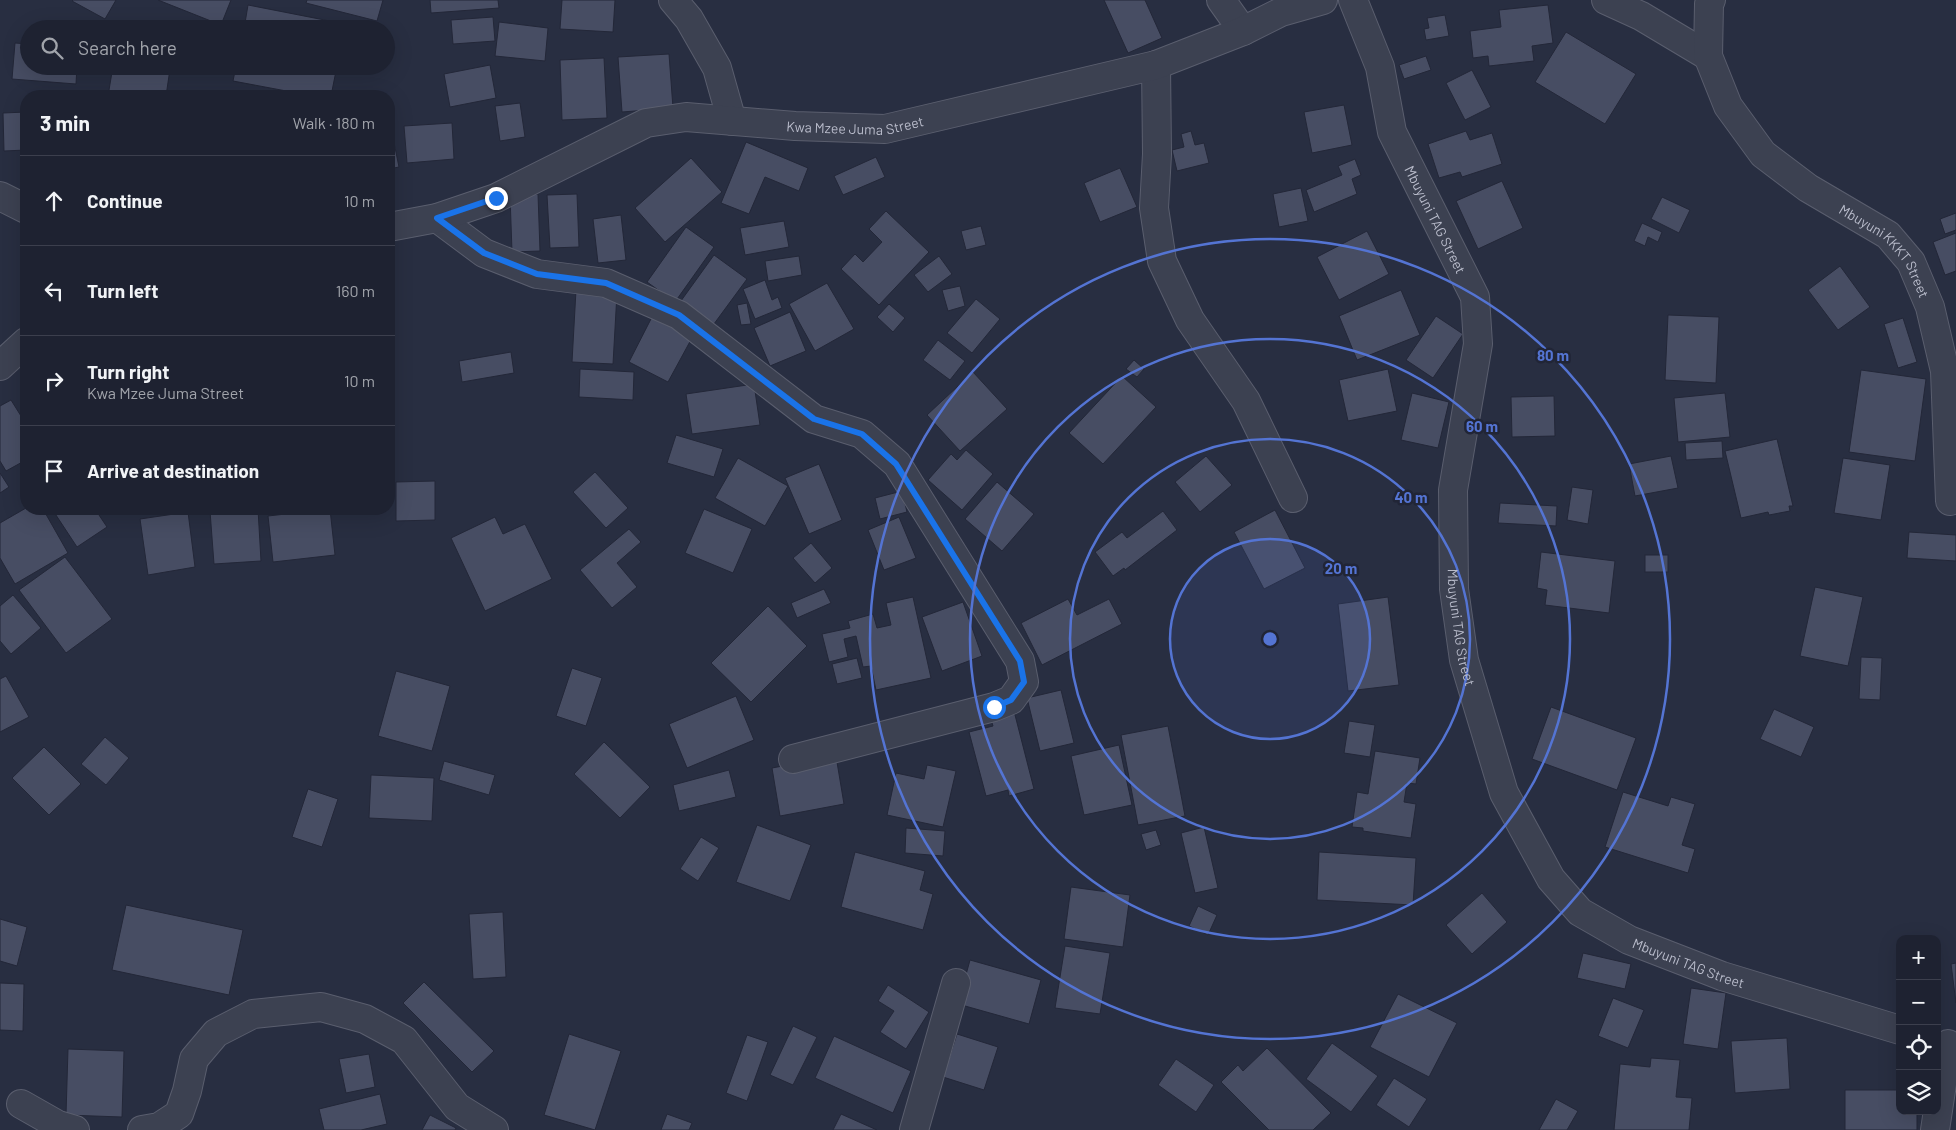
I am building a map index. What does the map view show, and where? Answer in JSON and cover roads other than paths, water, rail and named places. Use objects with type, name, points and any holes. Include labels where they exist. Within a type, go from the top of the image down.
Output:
[{"type":"street","points":[[673,0],[688,19],[717,68],[732,121]]},
{"type":"street","points":[[1221,0],[1243,32]]},
{"type":"street","name":"Kwa Mzee Juma Street","points":[[395,226],[437,218],[496,198],[646,123],[686,117],[885,129],[1156,65],[1243,32],[1282,12],[1323,0]]},
{"type":"street","name":"Mbuyuni TAG Street","points":[[1353,0],[1380,67],[1392,132],[1437,218],[1475,297],[1478,344],[1453,490],[1454,589],[1464,660],[1504,793],[1551,878],[1580,912],[1629,940],[1722,976],[1896,1029]]},
{"type":"street","points":[[1606,0],[1641,16],[1708,56]]},
{"type":"street","name":"Mbuyuni KKKT Street","points":[[1711,0],[1709,4],[1708,56],[1728,106],[1763,154],[1808,188],[1888,234],[1910,262],[1930,307],[1945,371],[1950,501]]},
{"type":"street","points":[[1156,65],[1157,154],[1154,208],[1162,261],[1190,320],[1246,401],[1293,498]]},
{"type":"street","points":[[0,196],[20,206]]},
{"type":"street","points":[[437,218],[484,253],[537,274],[606,283],[679,315],[814,419],[862,434],[896,464],[1020,661],[1024,682],[1011,700],[994,707],[793,759]]},
{"type":"street","points":[[0,366],[20,348]]},
{"type":"street","points":[[914,1130],[956,984]]},
{"type":"street","points":[[142,1130],[159,1127],[179,1114],[187,1091],[194,1059],[216,1033],[253,1014],[321,1007],[366,1020],[404,1040],[457,1107],[494,1130]]},
{"type":"street","points":[[1935,1130],[1947,1043]]},
{"type":"street","points":[[21,1104],[58,1125],[75,1130]]}]
